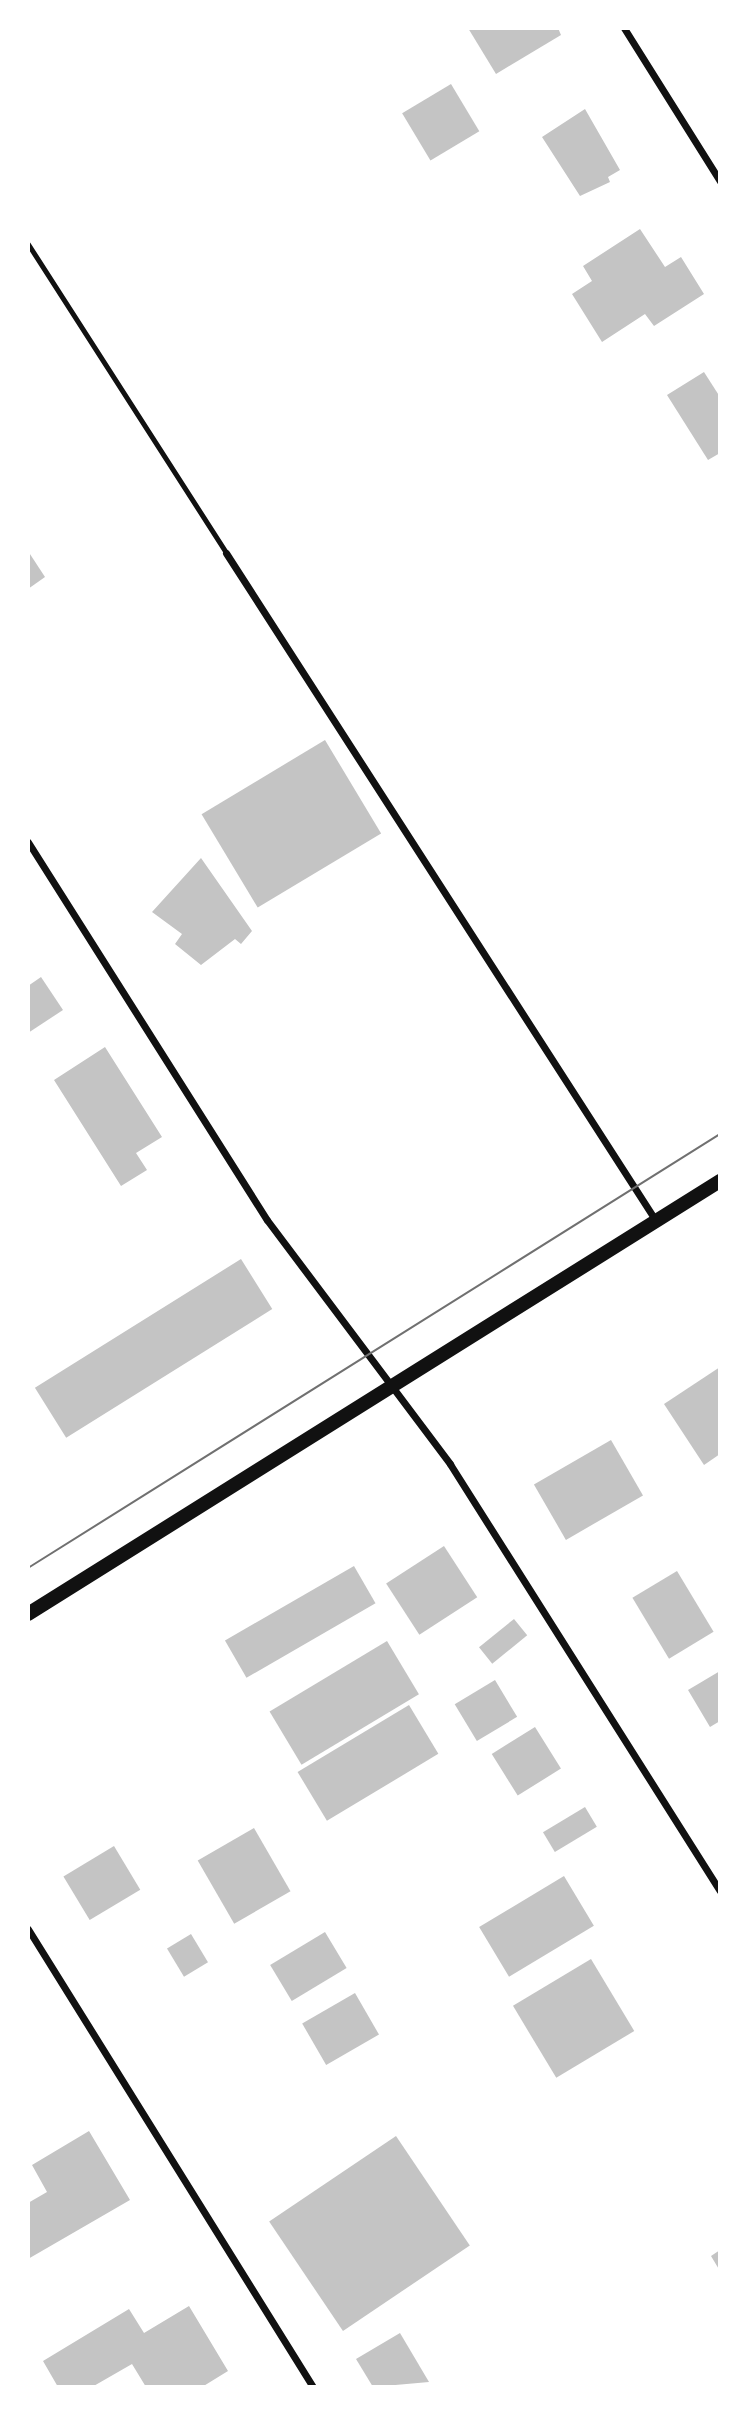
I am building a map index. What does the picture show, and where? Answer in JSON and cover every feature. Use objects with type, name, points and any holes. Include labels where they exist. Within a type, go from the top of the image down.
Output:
[{"type":"main road","points":[[28,1614],[720,1181]]},
{"type":"street","points":[[624,28],[720,181]]},
{"type":"street","points":[[226,553],[656,1221]]},
{"type":"street","points":[[28,842],[267,1220],[450,1464],[720,1891]]},
{"type":"street","points":[[28,1929],[313,2387]]},
{"type":"lane","points":[[28,244],[226,553]]},
{"type":"building","points":[[468,28],[558,28],[561,35],[496,74]]},
{"type":"building","points":[[451,84],[479,131],[430,161],[402,113]]},
{"type":"building","points":[[585,109],[620,170],[608,177],[610,182],[580,196],[542,137]]},
{"type":"building","points":[[640,229],[665,267],[681,257],[704,294],[654,326],[645,314],[602,342],[572,294],[592,281],[583,266]]},
{"type":"building","points":[[704,372],[720,397],[720,453],[708,460],[667,395]]},
{"type":"building","points":[[28,551],[45,577],[28,589]]},
{"type":"building","points":[[325,740],[381,833],[258,908],[202,814]]},
{"type":"building","points":[[201,858],[252,931],[241,944],[235,939],[201,965],[175,944],[182,934],[152,912]]},
{"type":"building","points":[[41,977],[63,1010],[28,1033],[28,986]]},
{"type":"building","points":[[105,1047],[162,1137],[136,1153],[147,1170],[121,1186],[54,1080]]},
{"type":"building","points":[[241,1259],[272,1309],[66,1438],[35,1388]]},
{"type":"building","points":[[720,1367],[720,1454],[704,1465],[664,1404]]},
{"type":"building","points":[[611,1440],[643,1495],[566,1540],[534,1484]]},
{"type":"building","points":[[444,1546],[477,1597],[419,1635],[386,1584]]},
{"type":"building","points":[[354,1566],[376,1603],[246,1678],[225,1641]]},
{"type":"building","points":[[677,1571],[714,1632],[669,1659],[632,1598]]},
{"type":"building","points":[[514,1619],[527,1635],[492,1664],[479,1647]]},
{"type":"building","points":[[387,1641],[419,1694],[302,1765],[270,1712]]},
{"type":"building","points":[[720,1671],[720,1721],[710,1727],[688,1690]]},
{"type":"building","points":[[495,1680],[517,1717],[477,1741],[455,1704]]},
{"type":"building","points":[[409,1705],[438,1754],[327,1821],[298,1772]]},
{"type":"building","points":[[535,1727],[561,1769],[518,1796],[492,1754]]},
{"type":"building","points":[[585,1807],[597,1827],[555,1852],[543,1832]]},
{"type":"building","points":[[254,1828],[290,1891],[234,1924],[198,1860]]},
{"type":"building","points":[[114,1846],[140,1890],[90,1920],[63,1876]]},
{"type":"building","points":[[564,1876],[594,1926],[509,1977],[479,1927]]},
{"type":"building","points":[[325,1932],[347,1968],[292,2001],[270,1965]]},
{"type":"building","points":[[191,1934],[208,1962],[184,1977],[167,1948]]},
{"type":"building","points":[[591,1959],[634,2031],[556,2078],[513,2006]]},
{"type":"building","points":[[355,1993],[379,2035],[326,2065],[302,2024]]},
{"type":"building","points":[[89,2131],[130,2200],[28,2259],[28,2203],[47,2192],[32,2165]]},
{"type":"building","points":[[396,2136],[470,2245],[343,2331],[269,2222]]},
{"type":"building","points":[[720,2250],[720,2271],[711,2256]]},
{"type":"building","points":[[189,2306],[228,2371],[202,2387],[146,2387],[132,2364],[92,2387],[58,2387],[43,2361],[129,2309],[144,2333]]},
{"type":"building","points":[[400,2333],[429,2382],[373,2387],[356,2359]]},
{"type":"tram line","points":[[28,1568],[720,1134]]}]
